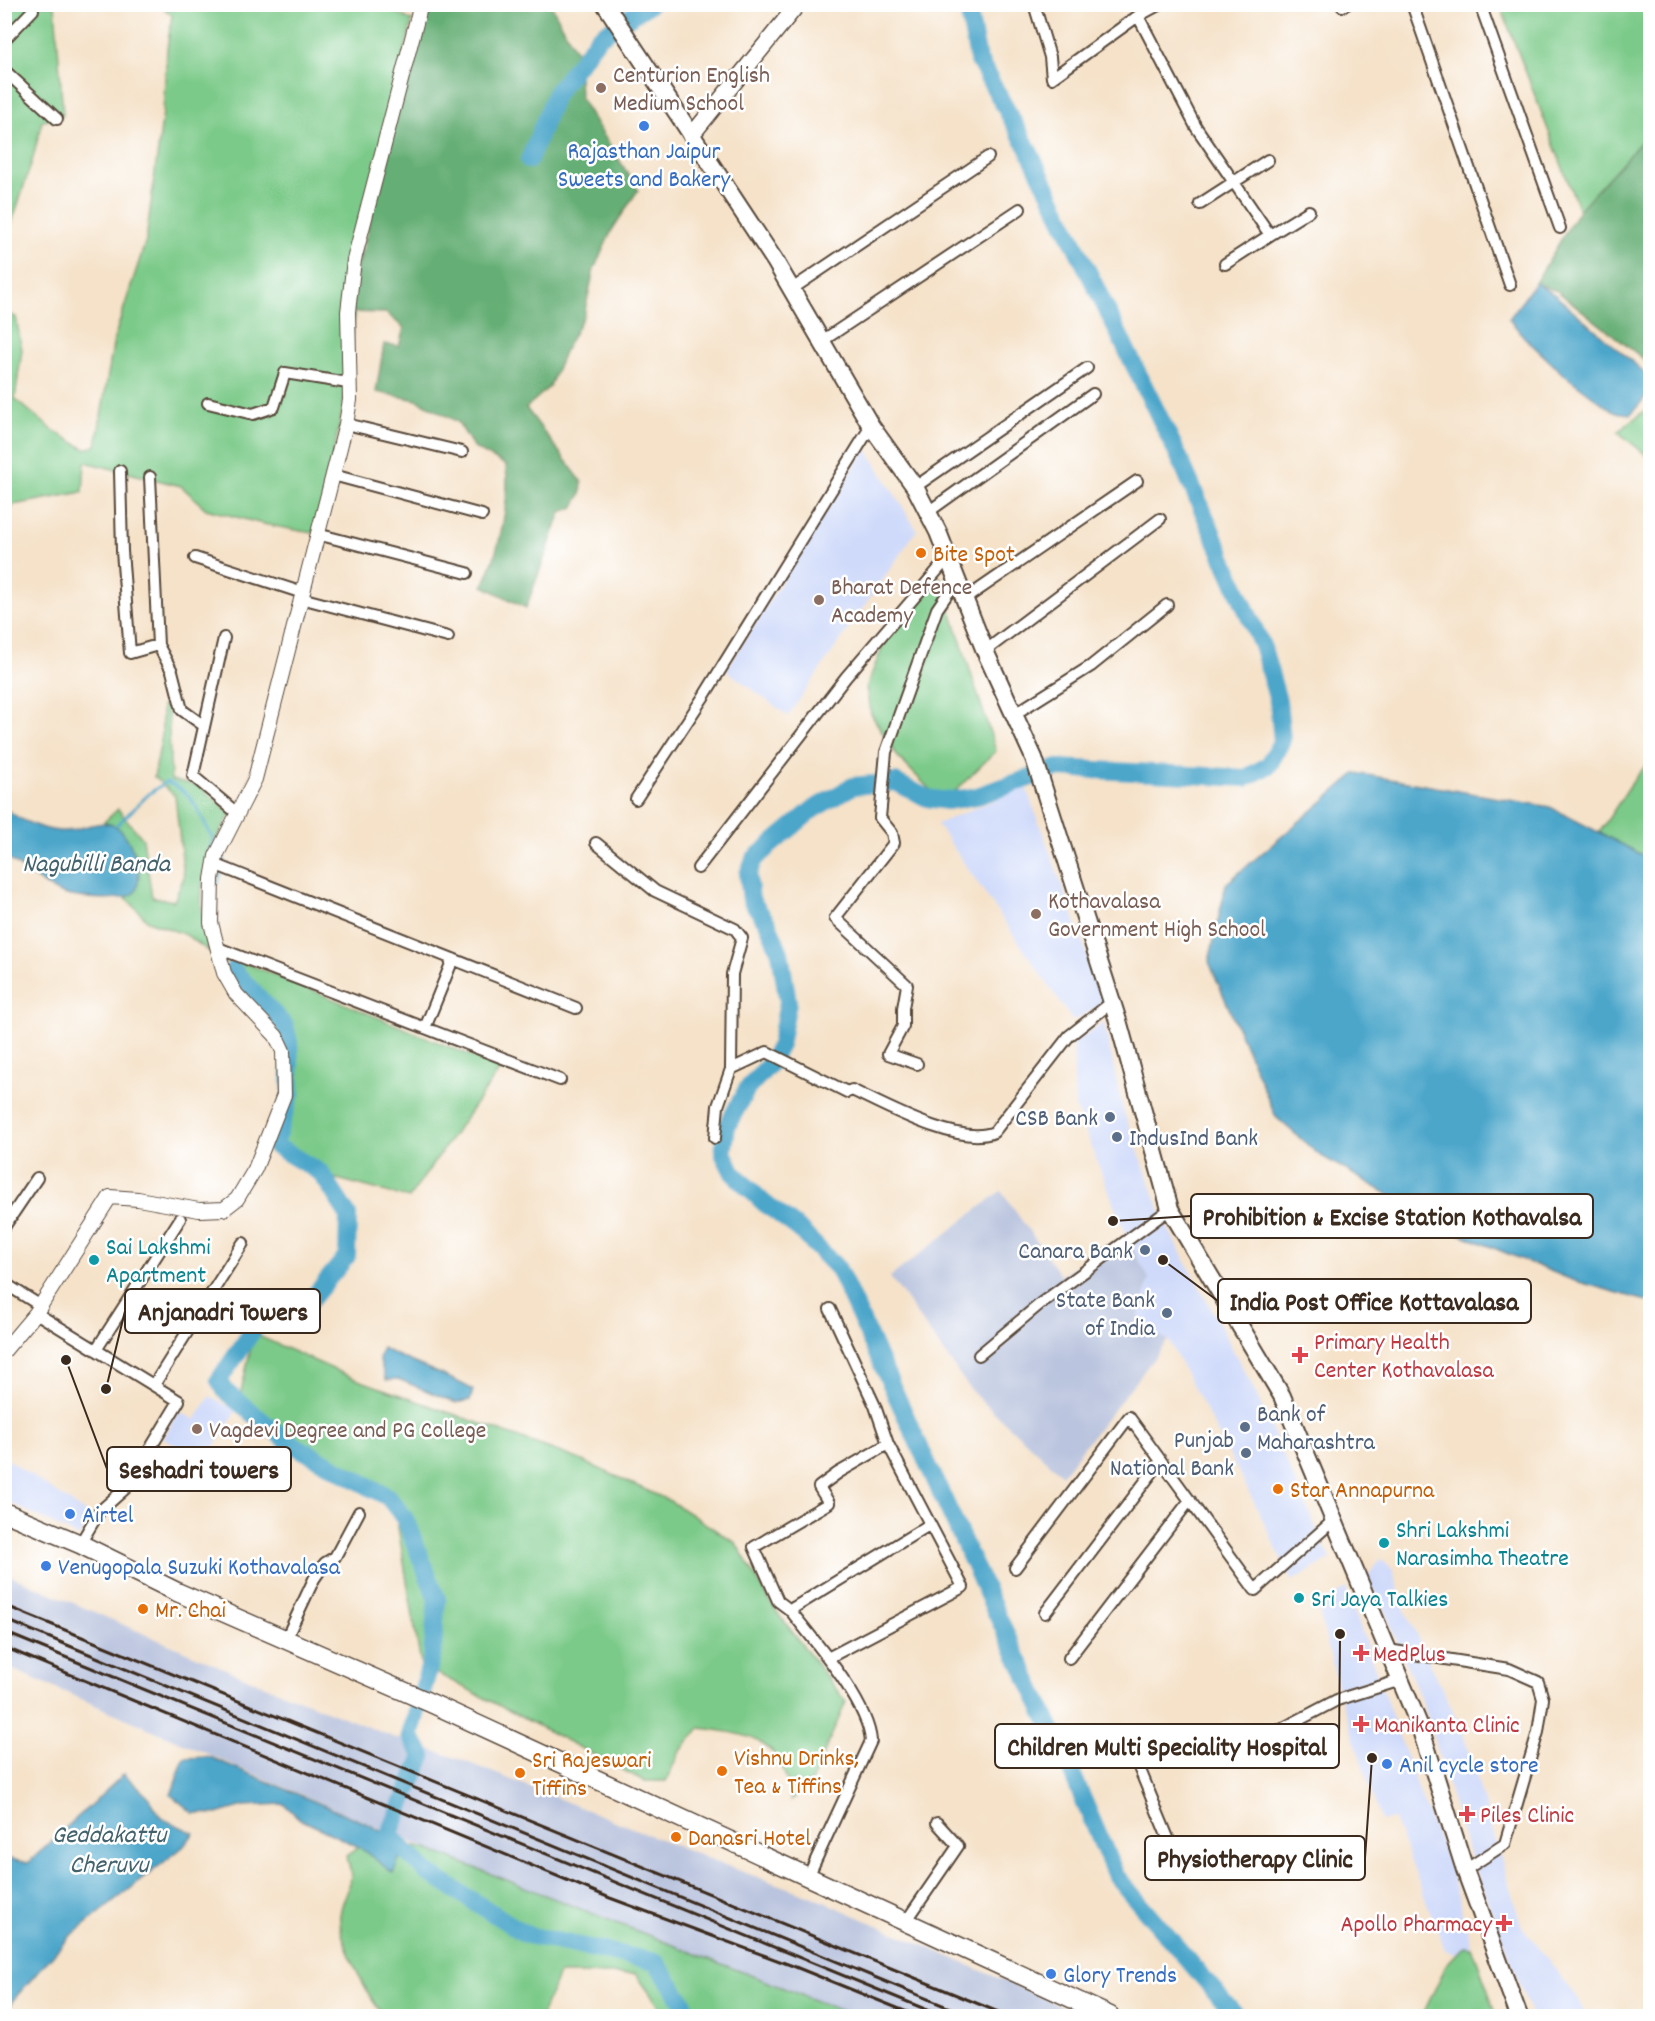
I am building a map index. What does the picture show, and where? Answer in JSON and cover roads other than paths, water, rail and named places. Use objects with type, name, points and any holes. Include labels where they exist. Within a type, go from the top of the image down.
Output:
[{"type":"highway","points":[[4,1512],[80,1544],[177,1592],[285,1641],[433,1704],[807,1879],[1110,2016]]},
{"type":"main road","points":[[605,4],[792,289],[871,426],[915,487],[928,512],[1013,715],[1034,758],[1112,1002],[1170,1209],[1282,1396],[1420,1727],[1466,1870],[1520,2016]]},
{"type":"main road","points":[[691,136],[798,4]]},
{"type":"street","points":[[4,1352],[39,1309],[110,1197],[138,1199],[199,1210],[224,1209],[237,1199],[255,1170],[284,1095],[282,1051],[276,1036],[228,984],[211,911],[215,865],[222,842],[255,779],[346,424],[350,400],[348,312],[354,260],[403,64],[421,4]]},
{"type":"street","points":[[1034,4],[1050,57],[1052,78],[1137,16],[1160,4]]},
{"type":"street","points":[[1412,4],[1510,285]]},
{"type":"street","points":[[1480,4],[1560,228]]},
{"type":"street","points":[[4,40],[33,10]]},
{"type":"street","points":[[1137,16],[1196,127],[1270,235]]},
{"type":"street","points":[[4,70],[57,119]]},
{"type":"street","points":[[792,289],[988,157]]},
{"type":"street","points":[[1200,204],[1268,160]]},
{"type":"street","points":[[822,342],[1020,209]]},
{"type":"street","points":[[1226,264],[1309,211]]},
{"type":"street","points":[[915,487],[1087,368]]},
{"type":"street","points":[[208,404],[253,414],[274,407],[285,373],[348,383]]},
{"type":"street","points":[[928,512],[1093,394]]},
{"type":"street","points":[[346,424],[462,452]]},
{"type":"street","points":[[636,799],[704,696],[871,426]]},
{"type":"street","points":[[120,471],[122,550],[130,653],[158,645]]},
{"type":"street","points":[[333,475],[482,515]]},
{"type":"street","points":[[150,477],[158,645],[172,671],[182,710],[203,725]]},
{"type":"street","points":[[965,599],[1137,481]]},
{"type":"street","points":[[986,651],[1160,519]]},
{"type":"street","points":[[317,534],[467,573]]},
{"type":"street","points":[[195,558],[302,595],[448,638]]},
{"type":"street","points":[[698,868],[846,677],[948,558]]},
{"type":"street","points":[[917,1064],[888,1054],[903,1026],[907,985],[835,918],[894,843],[892,833],[879,819],[886,752],[937,609],[957,580]]},
{"type":"street","points":[[1013,715],[1091,666],[1167,605]]},
{"type":"street","points":[[224,638],[192,776],[238,814]]},
{"type":"street","points":[[596,843],[655,891],[735,929],[742,938],[732,974],[731,1069],[718,1106],[716,1138]]},
{"type":"street","points":[[215,865],[576,1008]]},
{"type":"street","points":[[218,948],[560,1080]]},
{"type":"street","points":[[425,1028],[453,960]]},
{"type":"street","points":[[731,1069],[767,1052],[847,1092],[852,1090],[924,1125],[983,1137],[994,1132],[1070,1036],[1112,1002]]},
{"type":"street","points":[[4,1227],[37,1178]]},
{"type":"street","points":[[979,1355],[1040,1304],[1170,1209]]},
{"type":"street","points":[[96,1350],[180,1219]]},
{"type":"street","points":[[154,1385],[243,1243]]},
{"type":"street","points":[[4,1283],[96,1350],[179,1401],[127,1487],[99,1512],[80,1544]]},
{"type":"street","points":[[828,1658],[963,1587],[888,1444],[875,1406],[830,1309]]},
{"type":"street","points":[[1015,1568],[1129,1417],[1255,1590],[1334,1520]]},
{"type":"street","points":[[807,1879],[871,1741],[870,1726],[828,1658],[790,1610],[778,1601],[754,1547],[829,1503],[819,1487],[838,1473],[888,1444]]},
{"type":"street","points":[[1045,1613],[1161,1461]]},
{"type":"street","points":[[1069,1658],[1190,1500]]},
{"type":"street","points":[[285,1641],[314,1579],[325,1563],[334,1557],[359,1512]]},
{"type":"street","points":[[790,1610],[930,1525]]},
{"type":"street","points":[[1388,1650],[1509,1670],[1538,1682],[1543,1699],[1538,1732],[1504,1844],[1466,1870]]},
{"type":"street","points":[[1168,1838],[1138,1764],[1274,1733],[1337,1700],[1401,1680]]},
{"type":"street","points":[[905,1923],[958,1846],[937,1823]]},
{"type":"water","points":[[1535,283],[1554,294],[1650,377],[1650,392],[1631,414],[1614,412],[1563,374],[1525,338],[1509,319]]},
{"type":"water","points":[[1356,773],[1550,807],[1650,859],[1650,1302],[1572,1280],[1450,1230],[1318,1154],[1276,1117],[1209,962],[1226,884]]},
{"type":"water","name":"Nagubilli Banda","points":[[5,808],[23,820],[52,830],[66,831],[103,823],[117,827],[127,838],[136,858],[139,874],[136,890],[128,896],[97,899],[65,894],[44,884],[5,856]]},
{"type":"water","points":[[382,1348],[473,1390],[470,1400],[456,1403],[398,1379],[386,1380],[379,1359]]},
{"type":"water","name":"Geddakattu Cheruvu","points":[[210,1757],[370,1825],[405,1845],[393,1873],[359,1847],[300,1819],[284,1804],[244,1806],[217,1814],[193,1813],[171,1795],[184,1758]]},
{"type":"water","name":"Geddakattu Cheruvu","points":[[124,1774],[150,1799],[161,1818],[194,1833],[183,1847],[68,1938],[13,2000],[5,2016],[5,1858],[28,1863]]},
{"type":"waterway","points":[[529,160],[556,93],[599,37],[650,4]]},
{"type":"waterway","points":[[967,4],[978,59],[1024,141],[1179,457],[1263,648],[1278,701],[1282,740],[1269,765],[1246,778],[1058,768],[977,796],[948,801],[927,798],[895,782],[853,786],[812,810],[754,859],[748,874],[751,900],[768,924],[780,953],[788,1002],[780,1045],[768,1066],[747,1089],[727,1126],[723,1153],[733,1173],[764,1203],[799,1229],[838,1269],[999,1619],[1062,1750],[1116,1876],[1236,2016]]},
{"type":"waterway","points":[[117,825],[150,793],[166,782],[184,792],[196,806],[213,838],[209,853]]},
{"type":"waterway","points":[[218,883],[225,859]]},
{"type":"waterway","points":[[233,970],[285,1026],[289,1042],[291,1093],[274,1145],[321,1173],[348,1215],[347,1256],[305,1307],[282,1310],[260,1320],[219,1380],[226,1392],[290,1443],[388,1497],[405,1519],[437,1599],[432,1657],[410,1736],[423,1756],[389,1835],[427,1872],[527,1935],[656,1962],[683,2002],[688,2016]]},
{"type":"railway","points":[[4,1605],[1008,2016]]},
{"type":"railway","points":[[4,1619],[969,2016]]},
{"type":"railway","points":[[4,1632],[942,2016]]},
{"type":"railway","points":[[4,1647],[610,1898],[793,1966],[917,2016]]},
{"type":"place","name":"Centurion English Medium School","points":[[601,88]]},
{"type":"place","name":"Rajasthan Jaipur Sweets and Bakery","points":[[644,126]]},
{"type":"place","name":"Bite Spot","points":[[921,553]]},
{"type":"place","name":"Bharat Defence Academy","points":[[819,600]]},
{"type":"place","name":"Kothavalasa Government High School","points":[[1036,914]]},
{"type":"place","name":"CSB Bank","points":[[1110,1117]]},
{"type":"place","name":"IndusInd Bank","points":[[1117,1137]]},
{"type":"place","name":"Prohibition & Excise Station Kothavalsa","points":[[1113,1221]]},
{"type":"place","name":"Canara Bank","points":[[1145,1250]]},
{"type":"place","name":"Sai Lakshmi Apartment","points":[[94,1260]]},
{"type":"place","name":"India Post Office Kottavalasa","points":[[1163,1260]]},
{"type":"place","name":"State Bank of India","points":[[1167,1313]]},
{"type":"place","name":"Primary Health Center Kothavalasa","points":[[1300,1355]]},
{"type":"place","name":"Seshadri towers","points":[[66,1360]]},
{"type":"place","name":"Anjanadri Towers","points":[[106,1389]]},
{"type":"place","name":"Bank of Maharashtra","points":[[1245,1427]]},
{"type":"place","name":"Vagdevi Degree and PG College","points":[[197,1429]]},
{"type":"place","name":"Punjab National Bank","points":[[1246,1453]]},
{"type":"place","name":"Star Annapurna","points":[[1278,1489]]},
{"type":"place","name":"Airtel","points":[[70,1514]]},
{"type":"place","name":"Shri Lakshmi Narasimha Theatre","points":[[1384,1543]]},
{"type":"place","name":"Venugopala Suzuki Kothavalasa","points":[[46,1566]]},
{"type":"place","name":"Sri Jaya Talkies","points":[[1299,1598]]},
{"type":"place","name":"Mr. Chai","points":[[143,1609]]},
{"type":"place","name":"Children Multi Speciality Hospital","points":[[1340,1634]]},
{"type":"place","name":"MedPlus","points":[[1361,1653]]},
{"type":"place","name":"Manikanta Clinic","points":[[1361,1724]]},
{"type":"place","name":"Physiotherapy Clinic","points":[[1372,1758]]},
{"type":"place","name":"Anil cycle store","points":[[1387,1764]]},
{"type":"place","name":"Vishnu Drinks, Tea & Tiffins","points":[[722,1771]]},
{"type":"place","name":"Sri Rajeswari Tiffins","points":[[520,1773]]},
{"type":"place","name":"Piles Clinic","points":[[1467,1814]]},
{"type":"place","name":"Danasri Hotel","points":[[676,1837]]},
{"type":"place","name":"Apollo Pharmacy","points":[[1504,1923]]},
{"type":"place","name":"Glory Trends","points":[[1051,1974]]}]
